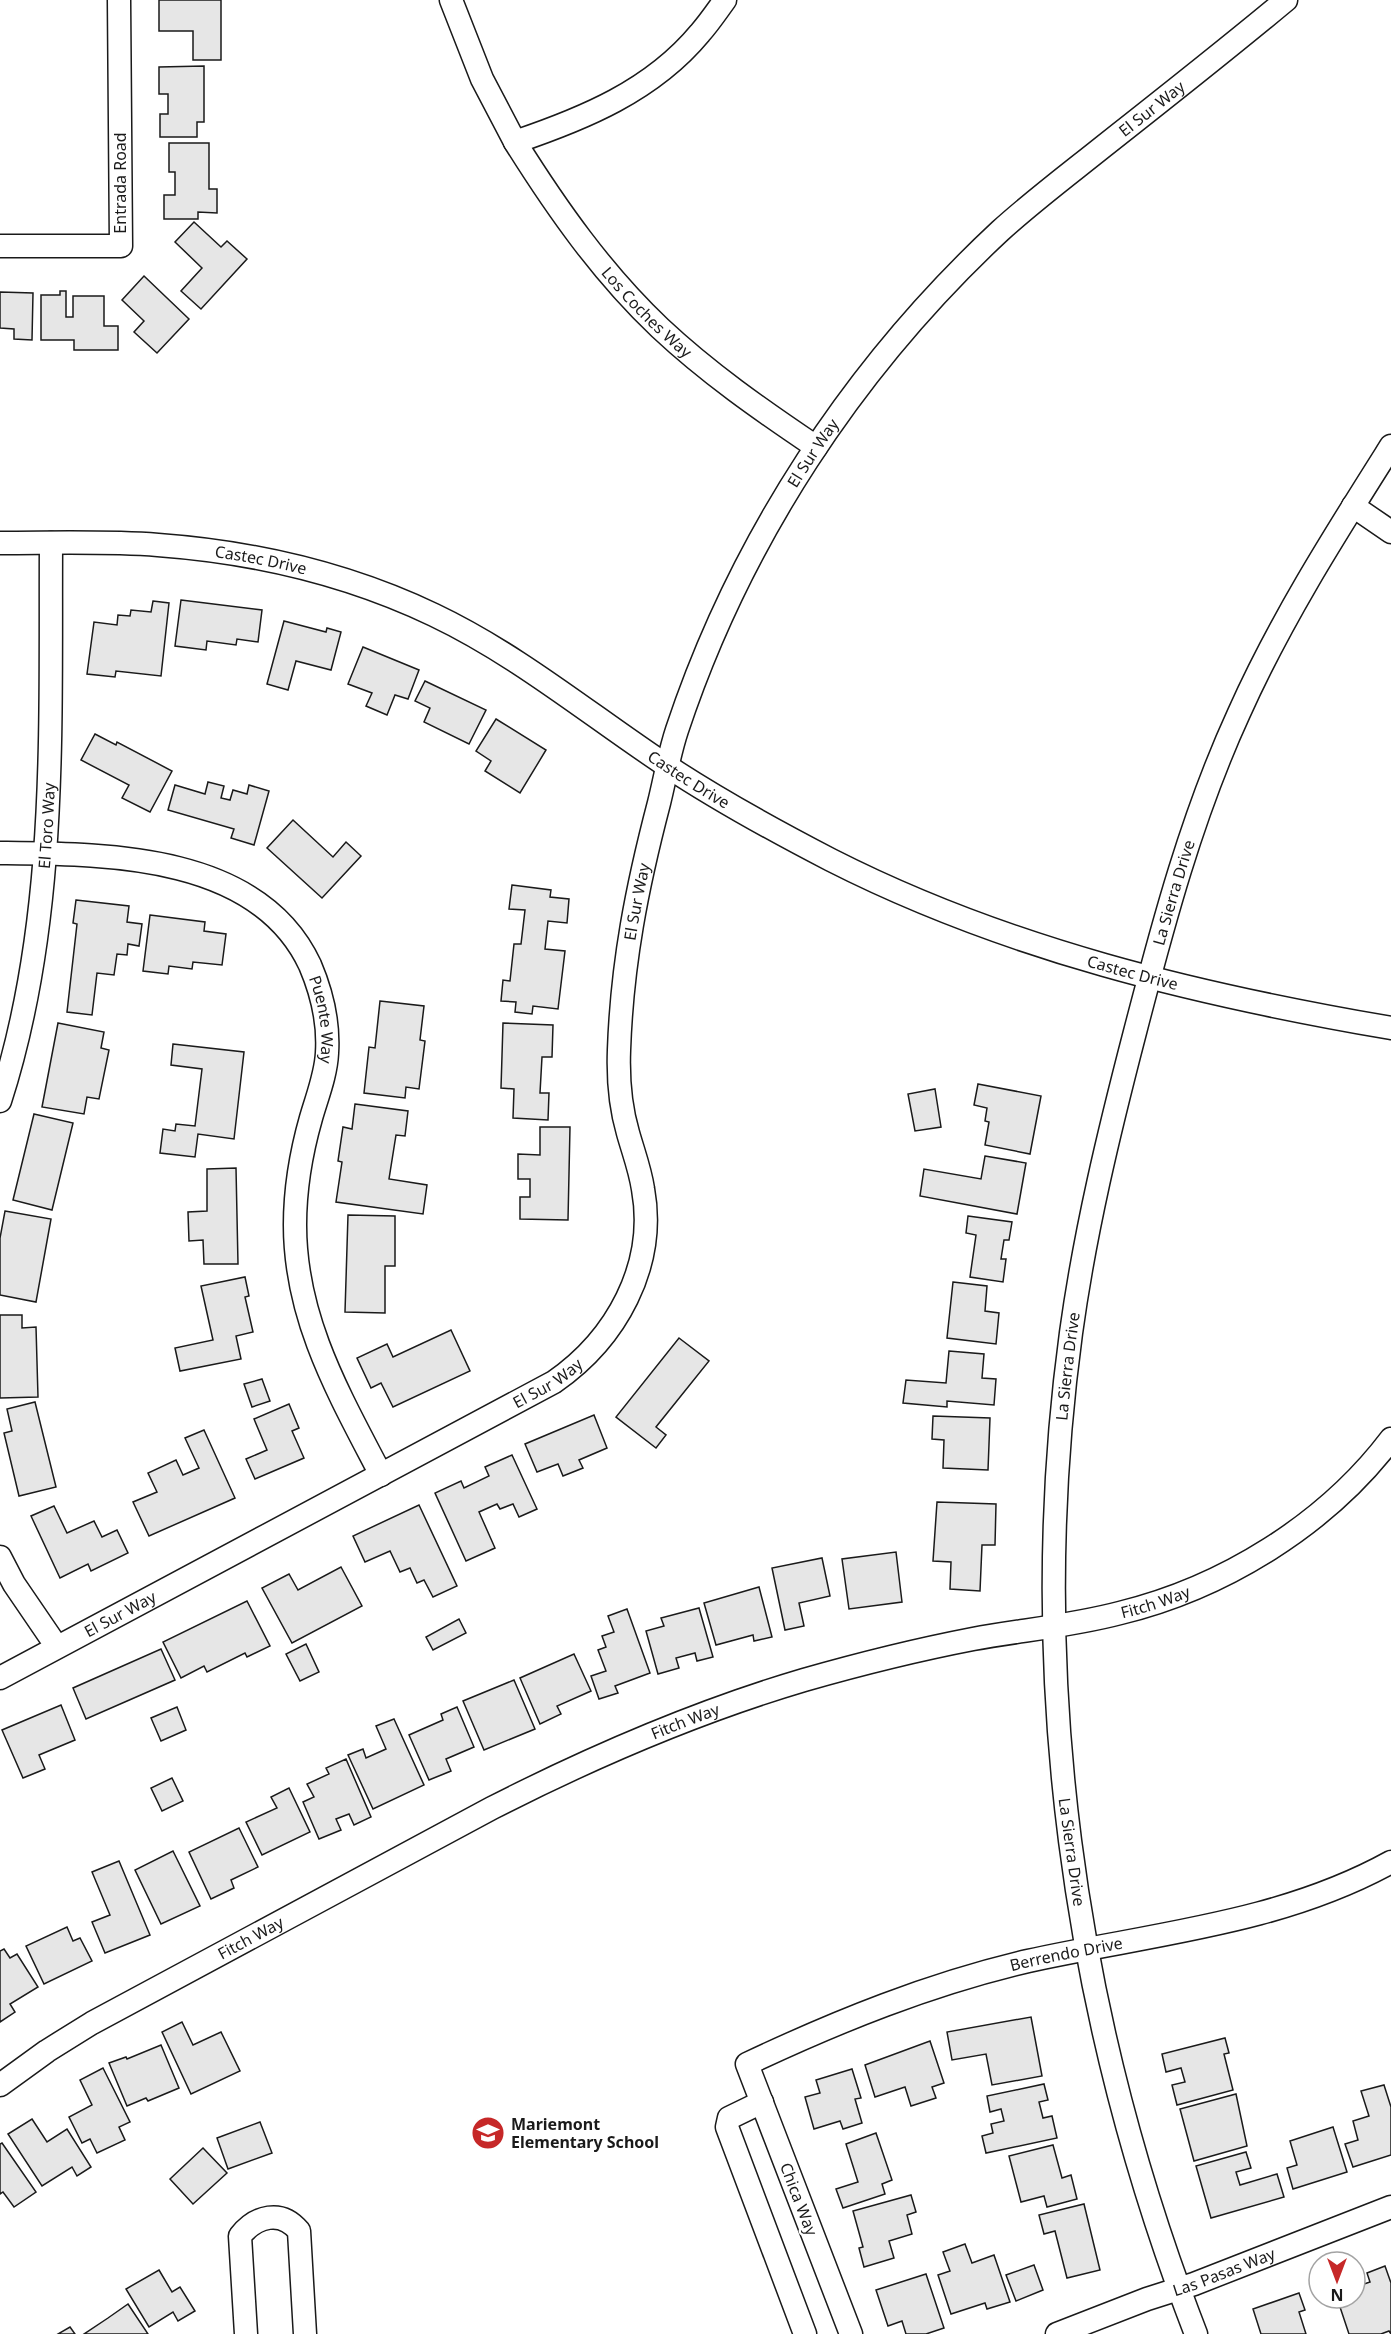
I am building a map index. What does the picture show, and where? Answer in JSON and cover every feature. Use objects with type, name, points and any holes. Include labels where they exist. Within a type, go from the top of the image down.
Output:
[{"type":"street","name":"Entrada Road","points":[[0,246],[120,246],[119,0]]},
{"type":"street","name":"Los Coches Way","points":[[451,0],[483,79],[515,142],[548,195],[582,242],[619,286],[660,328],[703,366],[749,402],[816,447]]},
{"type":"street","points":[[515,142],[569,124],[617,101],[647,81],[687,47],[725,0]]},
{"type":"street","name":"El Sur Way","points":[[0,1678],[554,1382],[568,1372],[604,1337],[623,1308],[632,1287],[640,1260],[645,1229],[645,1195],[638,1161],[626,1125],[620,1088],[622,994],[629,933],[640,874],[675,735],[699,670],[732,594],[770,521],[816,447],[887,351],[942,289],[1001,231],[1048,190],[1286,0]]},
{"type":"street","name":"La Sierra Drive","points":[[1196,2334],[1156,2224],[1125,2124],[1108,2057],[1086,1950],[1066,1818],[1057,1715],[1054,1626],[1060,1438],[1071,1334],[1088,1232],[1107,1139],[1180,865],[1211,777],[1238,713],[1295,603],[1391,446]]},
{"type":"street","points":[[1353,506],[1391,532]]},
{"type":"street","name":"Castec Drive","points":[[0,543],[155,544],[208,549],[260,558],[336,577],[385,594],[434,615],[525,666],[668,767],[758,821],[834,861],[911,897],[1071,956],[1149,978],[1222,996],[1391,1028]]},
{"type":"street","name":"El Toro Way","points":[[0,1101],[24,1007],[39,918],[46,853],[50,784],[51,543]]},
{"type":"street","name":"Puente Way","points":[[0,853],[116,857],[175,868],[216,880],[256,900],[278,920],[305,956],[318,982],[326,1011],[328,1041],[321,1086],[302,1153],[298,1181],[295,1226],[297,1263],[311,1326],[327,1369],[381,1475]]},
{"type":"street","name":"Fitch Way","points":[[0,2085],[47,2051],[92,2023],[492,1808],[638,1739],[748,1698],[857,1666],[974,1639],[1122,1613],[1173,1597],[1222,1576],[1268,1549],[1312,1518],[1352,1483],[1391,1439]]},
{"type":"street","points":[[0,1557],[14,1584],[57,1647]]},
{"type":"street","name":"Berrendo Drive","points":[[747,2064],[815,2032],[949,1982],[1017,1964],[1245,1918],[1317,1895],[1391,1862]]},
{"type":"street","name":"Chica Way","points":[[747,2064],[851,2334]]},
{"type":"street","points":[[762,2102],[729,2118],[727,2127],[805,2334]]},
{"type":"street","name":"Las Pasas Way","points":[[1057,2334],[1391,2207]]},
{"type":"street","points":[[246,2334],[240,2236],[247,2227],[259,2219],[278,2217],[291,2222],[299,2231],[305,2334]]},
{"type":"building","points":[[159,0],[221,0],[221,60],[193,60],[193,31],[159,31]]},
{"type":"building","points":[[204,66],[204,122],[197,122],[197,137],[160,137],[160,114],[168,114],[168,94],[159,94],[159,67]]},
{"type":"building","points":[[169,143],[209,143],[209,189],[217,189],[217,213],[198,212],[198,219],[164,219],[164,195],[175,195],[175,172],[169,172]]},
{"type":"building","points":[[194,222],[221,247],[227,241],[247,259],[201,309],[181,291],[202,268],[175,242]]},
{"type":"building","points":[[144,276],[189,319],[157,353],[134,332],[144,321],[122,300]]},
{"type":"building","points":[[60,291],[66,291],[66,317],[73,317],[73,296],[104,296],[104,326],[118,326],[118,350],[74,350],[74,340],[41,340],[41,295],[60,295]]},
{"type":"building","points":[[0,292],[33,293],[32,340],[14,339],[14,329],[0,328]]},
{"type":"building","points":[[181,600],[262,610],[258,642],[237,639],[236,645],[207,641],[206,650],[175,646]]},
{"type":"building","points":[[153,601],[169,603],[161,676],[116,671],[115,677],[87,674],[94,622],[117,625],[118,615],[130,616],[131,610],[151,612]]},
{"type":"building","points":[[284,621],[326,632],[327,628],[341,632],[331,670],[296,661],[288,690],[267,684]]},
{"type":"building","points":[[363,647],[419,670],[408,699],[395,695],[387,715],[366,706],[372,693],[348,684]]},
{"type":"building","points":[[425,681],[486,710],[469,744],[424,722],[430,708],[415,701]]},
{"type":"building","points":[[496,719],[546,750],[520,793],[485,771],[491,761],[476,751]]},
{"type":"building","points":[[95,734],[116,745],[117,742],[172,771],[150,812],[122,798],[129,785],[81,760]]},
{"type":"building","points":[[208,782],[224,786],[221,798],[230,800],[233,790],[247,794],[249,785],[269,791],[254,845],[231,838],[234,829],[168,810],[175,785],[205,794]]},
{"type":"building","points":[[293,820],[333,857],[346,842],[361,856],[322,898],[267,848]]},
{"type":"building","points":[[512,885],[551,890],[550,897],[569,899],[567,923],[548,921],[545,949],[565,951],[558,1009],[533,1006],[532,1014],[515,1012],[516,1002],[501,1001],[503,980],[510,981],[514,944],[521,944],[525,910],[509,909]]},
{"type":"building","points":[[76,900],[129,906],[127,922],[142,924],[139,946],[128,944],[127,955],[117,954],[114,975],[97,973],[92,1015],[67,1012],[77,924],[73,923]]},
{"type":"building","points":[[150,915],[205,922],[204,931],[226,934],[222,965],[193,962],[192,969],[169,966],[168,974],[143,971]]},
{"type":"building","points":[[380,1001],[424,1006],[420,1040],[425,1041],[419,1089],[406,1087],[405,1098],[364,1093],[369,1047],[375,1048]]},
{"type":"building","points":[[58,1023],[104,1032],[101,1048],[109,1050],[99,1099],[87,1097],[84,1114],[42,1107]]},
{"type":"building","points":[[503,1023],[553,1025],[552,1057],[542,1057],[540,1093],[549,1093],[548,1120],[513,1118],[514,1089],[501,1088]]},
{"type":"building","points":[[173,1044],[244,1052],[234,1139],[198,1134],[195,1157],[160,1153],[163,1129],[175,1131],[176,1124],[195,1126],[202,1069],[171,1065]]},
{"type":"building","points":[[978,1084],[1041,1096],[1030,1154],[985,1145],[989,1122],[985,1121],[987,1108],[974,1105]]},
{"type":"building","points":[[935,1089],[941,1127],[915,1131],[908,1094]]},
{"type":"building","points":[[355,1104],[408,1111],[405,1136],[396,1135],[389,1179],[427,1185],[423,1214],[336,1202],[342,1162],[338,1161],[343,1127],[352,1129]]},
{"type":"building","points":[[34,1114],[73,1123],[52,1210],[13,1200]]},
{"type":"building","points":[[540,1127],[570,1127],[568,1220],[520,1219],[520,1197],[530,1197],[530,1179],[518,1179],[518,1154],[540,1155]]},
{"type":"building","points":[[985,1156],[1026,1163],[1017,1214],[920,1196],[924,1169],[981,1179]]},
{"type":"building","points":[[236,1168],[238,1264],[204,1264],[203,1240],[189,1241],[188,1212],[207,1211],[207,1169]]},
{"type":"building","points":[[5,1211],[51,1219],[36,1302],[0,1295],[0,1238]]},
{"type":"building","points":[[348,1215],[395,1216],[395,1266],[385,1266],[385,1313],[345,1312]]},
{"type":"building","points":[[968,1216],[1012,1222],[1009,1240],[1004,1240],[1001,1259],[1006,1259],[1003,1282],[970,1277],[976,1235],[966,1233]]},
{"type":"building","points":[[245,1277],[249,1296],[245,1297],[253,1332],[236,1336],[241,1359],[180,1371],[175,1348],[213,1340],[201,1286]]},
{"type":"building","points":[[953,1282],[987,1286],[985,1311],[999,1313],[996,1344],[947,1338]]},
{"type":"building","points":[[0,1315],[22,1315],[22,1328],[36,1327],[38,1397],[0,1398]]},
{"type":"building","points":[[451,1330],[470,1371],[393,1407],[381,1383],[371,1388],[357,1358],[387,1344],[393,1357]]},
{"type":"building","points":[[679,1338],[709,1361],[656,1427],[666,1435],[656,1448],[616,1417]]},
{"type":"building","points":[[949,1351],[984,1354],[982,1378],[996,1379],[994,1405],[947,1401],[947,1407],[903,1403],[906,1380],[946,1383]]},
{"type":"building","points":[[262,1379],[270,1401],[252,1407],[244,1384]]},
{"type":"building","points":[[35,1402],[56,1487],[19,1496],[4,1433],[12,1431],[7,1409]]},
{"type":"building","points":[[289,1404],[299,1428],[292,1431],[304,1458],[255,1479],[246,1459],[267,1450],[254,1419]]},
{"type":"building","points":[[594,1415],[607,1448],[579,1460],[583,1468],[563,1476],[558,1464],[537,1472],[525,1444]]},
{"type":"building","points":[[933,1416],[990,1418],[988,1470],[943,1468],[944,1440],[932,1439]]},
{"type":"building","points":[[204,1430],[235,1498],[149,1536],[133,1502],[157,1492],[148,1473],[176,1460],[183,1475],[199,1468],[185,1438]]},
{"type":"building","points":[[512,1455],[537,1509],[519,1517],[513,1504],[500,1509],[497,1504],[479,1512],[495,1548],[466,1561],[435,1493],[461,1481],[464,1488],[489,1476],[485,1467]]},
{"type":"building","points":[[937,1502],[996,1504],[995,1545],[982,1545],[980,1591],[950,1589],[951,1562],[933,1561]]},
{"type":"building","points":[[419,1505],[457,1586],[433,1597],[424,1580],[417,1583],[410,1568],[400,1572],[390,1551],[365,1562],[353,1536]]},
{"type":"building","points":[[54,1506],[67,1533],[94,1521],[102,1537],[117,1530],[128,1553],[91,1571],[88,1564],[60,1578],[31,1516]]},
{"type":"building","points":[[896,1552],[902,1602],[849,1609],[842,1559]]},
{"type":"building","points":[[822,1558],[830,1596],[799,1603],[804,1626],[785,1630],[772,1568]]},
{"type":"building","points":[[341,1567],[362,1606],[292,1643],[262,1588],[289,1574],[298,1590]]},
{"type":"building","points":[[759,1587],[772,1637],[754,1641],[753,1635],[716,1645],[704,1603]]},
{"type":"building","points":[[247,1601],[270,1646],[247,1657],[245,1653],[207,1672],[204,1666],[181,1678],[163,1642]]},
{"type":"building","points":[[699,1608],[713,1657],[697,1661],[695,1653],[676,1658],[679,1668],[658,1674],[646,1631],[664,1626],[661,1618]]},
{"type":"building","points":[[627,1609],[650,1673],[615,1686],[618,1693],[599,1699],[591,1676],[606,1671],[598,1650],[606,1647],[602,1636],[614,1632],[608,1616]]},
{"type":"building","points":[[459,1619],[466,1633],[433,1650],[426,1637]]},
{"type":"building","points":[[306,1644],[319,1672],[300,1681],[286,1654]]},
{"type":"building","points":[[161,1649],[175,1680],[86,1719],[73,1688]]},
{"type":"building","points":[[574,1654],[591,1691],[557,1706],[561,1714],[540,1724],[520,1678]]},
{"type":"building","points":[[514,1680],[535,1729],[484,1750],[463,1701]]},
{"type":"building","points":[[61,1705],[75,1740],[39,1755],[45,1769],[23,1778],[2,1730]]},
{"type":"building","points":[[177,1707],[186,1730],[161,1741],[151,1718]]},
{"type":"building","points":[[457,1707],[474,1747],[446,1759],[451,1771],[429,1780],[409,1735],[443,1720],[441,1714]]},
{"type":"building","points":[[394,1719],[424,1785],[373,1809],[348,1755],[363,1749],[366,1758],[386,1749],[376,1726]]},
{"type":"building","points":[[346,1759],[371,1817],[354,1825],[349,1814],[336,1819],[341,1830],[319,1839],[303,1802],[314,1797],[307,1784],[329,1774],[326,1768]]},
{"type":"building","points":[[172,1778],[183,1801],[162,1811],[151,1788]]},
{"type":"building","points":[[289,1788],[310,1832],[262,1855],[246,1822],[277,1808],[271,1797]]},
{"type":"building","points":[[239,1828],[258,1867],[231,1880],[234,1888],[211,1899],[189,1852]]},
{"type":"building","points":[[173,1851],[200,1906],[161,1924],[135,1870]]},
{"type":"building","points":[[119,1861],[150,1935],[105,1953],[92,1922],[110,1915],[92,1872]]},
{"type":"building","points":[[67,1927],[73,1941],[80,1938],[92,1961],[44,1984],[26,1946]]},
{"type":"building","points":[[4,1949],[10,1958],[17,1954],[38,1987],[10,2004],[15,2012],[0,2022],[0,1951]]},
{"type":"building","points":[[1031,2017],[1042,2076],[992,2085],[986,2054],[952,2060],[947,2032]]},
{"type":"building","points":[[182,2022],[193,2045],[221,2032],[240,2071],[191,2094],[162,2032]]},
{"type":"building","points":[[1225,2038],[1229,2053],[1224,2054],[1233,2090],[1177,2105],[1172,2085],[1185,2082],[1181,2068],[1166,2072],[1162,2054]]},
{"type":"building","points":[[930,2041],[944,2083],[932,2087],[936,2098],[911,2106],[905,2087],[875,2097],[865,2065]]},
{"type":"building","points":[[161,2045],[179,2088],[148,2101],[146,2098],[127,2106],[109,2063],[126,2057],[127,2059]]},
{"type":"building","points":[[103,2068],[130,2122],[119,2127],[125,2140],[97,2153],[90,2139],[82,2143],[69,2117],[92,2105],[80,2080]]},
{"type":"building","points":[[852,2069],[861,2098],[855,2099],[862,2123],[843,2129],[840,2121],[814,2129],[805,2097],[820,2093],[816,2080]]},
{"type":"building","points":[[1044,2084],[1048,2100],[1039,2102],[1043,2118],[1052,2116],[1057,2138],[986,2153],[982,2136],[993,2133],[991,2124],[1004,2121],[1001,2109],[990,2112],[987,2096]]},
{"type":"building","points":[[1384,2085],[1391,2107],[1391,2155],[1353,2167],[1345,2144],[1358,2140],[1353,2121],[1369,2116],[1361,2091]]},
{"type":"building","points":[[1236,2094],[1247,2146],[1194,2161],[1180,2109]]},
{"type":"building","points":[[32,2119],[47,2142],[67,2129],[91,2167],[77,2176],[72,2167],[42,2186],[8,2134]]},
{"type":"building","points":[[260,2122],[272,2153],[228,2169],[217,2138]]},
{"type":"building","points":[[1333,2127],[1347,2172],[1293,2189],[1287,2168],[1297,2165],[1290,2141]]},
{"type":"building","points":[[876,2133],[892,2180],[882,2184],[885,2194],[843,2208],[836,2189],[858,2182],[846,2144]]},
{"type":"building","points":[[2,2143],[36,2192],[14,2207],[3,2192],[0,2194],[0,2144]]},
{"type":"building","points":[[1053,2145],[1062,2178],[1071,2175],[1077,2199],[1047,2207],[1044,2196],[1021,2202],[1009,2156]]},
{"type":"building","points":[[203,2148],[227,2173],[193,2204],[170,2179]]},
{"type":"building","points":[[1246,2152],[1251,2168],[1236,2172],[1240,2185],[1277,2174],[1284,2197],[1211,2218],[1196,2166]]},
{"type":"building","points":[[911,2195],[916,2212],[907,2215],[912,2234],[889,2241],[894,2258],[864,2267],[859,2248],[863,2247],[853,2211]]},
{"type":"building","points":[[1084,2204],[1100,2270],[1067,2278],[1055,2231],[1044,2234],[1039,2215]]},
{"type":"building","points":[[965,2244],[972,2263],[994,2255],[1010,2302],[987,2309],[985,2303],[951,2314],[938,2275],[950,2271],[943,2252]]},
{"type":"building","points":[[1034,2265],[1043,2290],[1016,2301],[1006,2275]]},
{"type":"building","points":[[1385,2266],[1391,2283],[1391,2334],[1389,2331],[1381,2334],[1349,2334],[1341,2310],[1367,2310],[1367,2283],[1370,2282],[1367,2273]]},
{"type":"building","points":[[159,2270],[172,2292],[180,2287],[195,2311],[178,2321],[173,2312],[149,2327],[126,2289]]},
{"type":"building","points":[[926,2274],[944,2328],[926,2334],[906,2334],[902,2321],[888,2326],[876,2290]]},
{"type":"building","points":[[1299,2293],[1305,2310],[1299,2312],[1306,2334],[1261,2334],[1253,2309]]},
{"type":"building","points":[[128,2304],[148,2334],[84,2334],[108,2318]]},
{"type":"building","points":[[70,2327],[75,2334],[58,2334]]},
{"type":"place","name":"Mariemont Elementary School","points":[[488,2133]]}]
